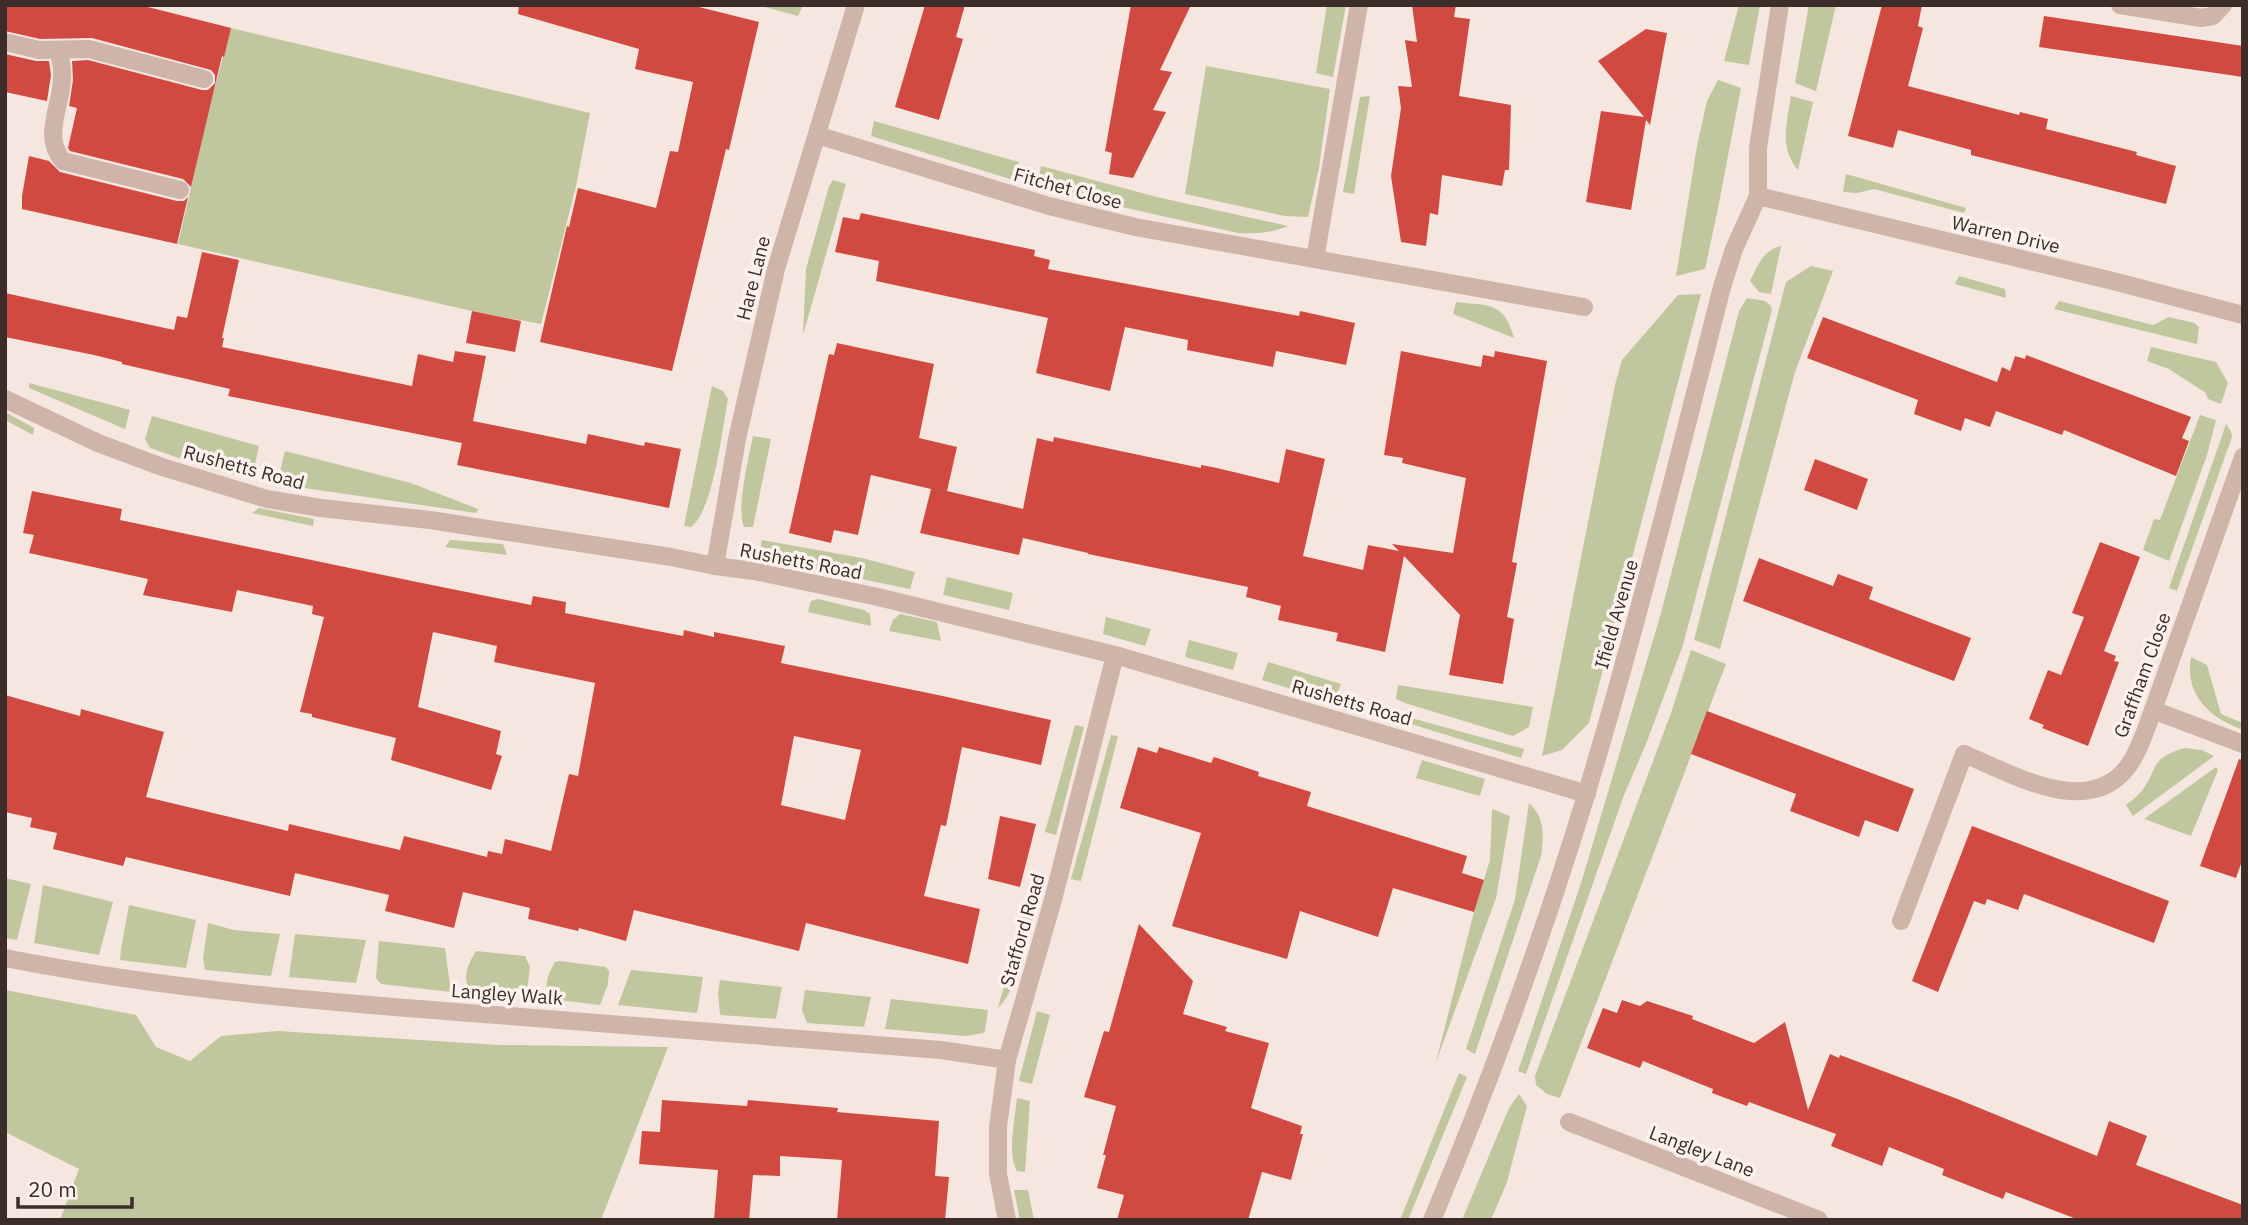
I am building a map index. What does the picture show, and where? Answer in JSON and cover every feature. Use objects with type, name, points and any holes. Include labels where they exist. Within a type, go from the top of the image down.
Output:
[{"type":"street","name":"Hare Lane","points":[[715,566],[737,439],[773,282],[794,204],[856,5]]},
{"type":"street","points":[[1315,259],[1359,5]]},
{"type":"street","name":"Ifield Avenue","points":[[1432,1220],[1491,1073],[1587,794],[1647,584],[1722,287],[1734,249],[1758,196],[1758,148],[1780,5]]},
{"type":"street","points":[[2120,5],[2201,18],[2213,16],[2223,5]]},
{"type":"street","points":[[5,42],[39,50],[89,49],[204,79]]},
{"type":"street","points":[[58,51],[62,65],[62,81],[53,133],[56,153],[63,161],[180,190]]},
{"type":"street","name":"Fitchet Close","points":[[817,135],[1049,206],[1135,227],[1584,307]]},
{"type":"street","name":"Warren Drive","points":[[1758,196],[2243,315]]},
{"type":"street","name":"Rushetts Road","points":[[5,399],[111,448],[162,467],[267,499],[430,520],[671,557],[878,597],[1115,655],[1587,794]]},
{"type":"street","name":"Graffham Close","points":[[1901,921],[1964,754],[2048,788],[2068,793],[2090,790],[2111,781],[2127,768],[2138,750],[2153,710],[2243,457]]},
{"type":"street","name":"Stafford Road","points":[[1007,1220],[998,1174],[998,1127],[1007,1060],[1054,896],[1115,655]]},
{"type":"street","points":[[2153,710],[2243,744]]},
{"type":"street","name":"Langley Walk","points":[[5,958],[88,974],[214,990],[376,1006],[942,1051],[1007,1060]]},
{"type":"street","name":"Langley Lane","points":[[1569,1122],[1819,1220]]},
{"type":"green space","points":[[757,5],[803,5],[798,16]]},
{"type":"green space","points":[[1327,5],[1346,5],[1333,77],[1316,73]]},
{"type":"green space","points":[[1739,5],[1760,5],[1749,65],[1724,61]]},
{"type":"green space","points":[[1809,5],[1836,5],[1816,91],[1795,83]]},
{"type":"green space","points":[[231,28],[590,113],[576,186],[541,324],[472,311],[178,244]]},
{"type":"green space","points":[[1206,66],[1330,89],[1319,168],[1308,217],[1285,216],[1185,194]]},
{"type":"green space","points":[[1718,80],[1741,88],[1705,269],[1676,276],[1697,146],[1707,101]]},
{"type":"green space","points":[[1370,96],[1354,194],[1343,192],[1360,97]]},
{"type":"green space","points":[[1791,96],[1813,102],[1798,170],[1786,144]]},
{"type":"green space","points":[[874,121],[1019,162],[1010,179],[871,136]]},
{"type":"green space","points":[[1041,166],[1157,197],[1288,226],[1263,232],[1238,233],[1037,188]]},
{"type":"green space","points":[[1846,174],[1966,208],[1964,213],[1874,189],[1857,193],[1843,192]]},
{"type":"green space","points":[[833,180],[846,184],[803,335],[806,269]]},
{"type":"green space","points":[[1781,246],[1771,294],[1759,292],[1750,281],[1766,255]]},
{"type":"green space","points":[[1811,266],[1833,271],[1795,372],[1720,649],[1694,640],[1786,282]]},
{"type":"green space","points":[[1959,276],[2005,289],[2006,298],[1955,284]]},
{"type":"green space","points":[[1701,294],[1589,723],[1562,750],[1542,756],[1622,360],[1678,295]]},
{"type":"green space","points":[[1747,298],[1765,301],[1772,310],[1683,645],[1624,795],[1526,1074],[1518,1071],[1582,880],[1661,613],[1739,311]]},
{"type":"green space","points":[[2059,301],[2153,325],[2169,317],[2194,323],[2199,327],[2197,344],[2054,309]]},
{"type":"green space","points":[[1456,302],[1486,305],[1500,311],[1514,338],[1453,314]]},
{"type":"green space","points":[[2151,347],[2216,362],[2228,383],[2221,404],[2208,399],[2206,393],[2169,369],[2147,361]]},
{"type":"green space","points":[[29,383],[130,410],[125,429],[29,388]]},
{"type":"green space","points":[[712,386],[723,391],[728,399],[716,468],[706,504],[699,518],[691,527],[684,526]]},
{"type":"green space","points":[[5,412],[34,428],[33,435],[5,420]]},
{"type":"green space","points":[[2200,415],[2216,420],[2207,455],[2169,561],[2143,550],[2154,519],[2160,520]]},
{"type":"green space","points":[[152,416],[259,446],[252,478],[213,470],[150,448],[145,439]]},
{"type":"green space","points":[[2226,424],[2232,437],[2177,591],[2169,588]]},
{"type":"green space","points":[[753,436],[771,439],[753,527],[744,527],[742,496]]},
{"type":"green space","points":[[285,451],[411,483],[478,509],[476,513],[277,484]]},
{"type":"green space","points":[[259,508],[314,519],[313,526],[252,513]]},
{"type":"green space","points":[[450,540],[503,544],[507,555],[445,547]]},
{"type":"green space","points":[[762,540],[862,558],[915,572],[910,589],[773,561],[759,554]]},
{"type":"green space","points":[[947,577],[1013,593],[1009,610],[943,595]]},
{"type":"green space","points":[[818,599],[864,610],[870,614],[871,626],[808,612],[811,601]]},
{"type":"green space","points":[[900,614],[937,622],[941,641],[889,631],[893,620]]},
{"type":"green space","points":[[1106,617],[1151,629],[1145,646],[1103,634]]},
{"type":"green space","points":[[1189,640],[1238,653],[1233,670],[1185,657]]},
{"type":"green space","points":[[1691,650],[1726,664],[1560,1098],[1547,1094],[1536,1085],[1535,1076],[1671,713]]},
{"type":"green space","points":[[2191,657],[2207,665],[2221,714],[2243,723],[2243,730],[2220,719],[2202,703],[2192,683]]},
{"type":"green space","points":[[1268,662],[1341,684],[1334,702],[1262,680]]},
{"type":"green space","points":[[2137,675],[2144,677],[2123,730],[2116,727]]},
{"type":"green space","points":[[1398,685],[1533,707],[1529,727],[1513,736],[1405,703],[1396,699]]},
{"type":"green space","points":[[1396,711],[1415,719],[1524,749],[1521,758],[1398,720]]},
{"type":"green space","points":[[1075,725],[1084,727],[1056,835],[1045,832]]},
{"type":"green space","points":[[1111,735],[1118,736],[1081,881],[1071,879]]},
{"type":"green space","points":[[2185,748],[2202,750],[2214,756],[2133,816],[2126,805],[2145,786],[2155,766],[2164,757]]},
{"type":"green space","points":[[1422,760],[1485,779],[1480,796],[1416,778]]},
{"type":"green space","points":[[2216,767],[2218,770],[2191,836],[2144,819]]},
{"type":"green space","points":[[1529,803],[1541,821],[1541,856],[1475,1054],[1466,1049],[1515,899]]},
{"type":"green space","points":[[1492,809],[1510,816],[1496,898],[1436,1062],[1490,860]]},
{"type":"green space","points":[[5,878],[31,884],[17,940],[5,938]]},
{"type":"green space","points":[[43,885],[113,902],[99,955],[34,943]]},
{"type":"green space","points":[[1031,885],[1041,887],[1030,933],[1013,985],[998,1008]]},
{"type":"green space","points":[[129,905],[196,920],[186,968],[120,960]]},
{"type":"green space","points":[[208,923],[234,930],[280,934],[271,976],[205,970],[203,959]]},
{"type":"green space","points":[[295,934],[366,940],[356,983],[289,977]]},
{"type":"green space","points":[[379,941],[445,948],[451,992],[381,984],[376,978]]},
{"type":"green space","points":[[476,951],[525,956],[530,967],[527,991],[521,996],[473,993],[466,977]]},
{"type":"green space","points":[[555,962],[606,967],[609,971],[608,984],[600,1005],[550,999],[547,980]]},
{"type":"green space","points":[[631,970],[703,977],[697,1013],[618,1005]]},
{"type":"green space","points":[[720,980],[782,987],[776,1019],[720,1015]]},
{"type":"green space","points":[[5,990],[136,1015],[156,1047],[190,1061],[221,1036],[278,1031],[499,1045],[668,1047],[601,1220],[60,1220],[79,1169],[5,1132]]},
{"type":"green space","points":[[805,990],[871,997],[864,1027],[807,1023],[802,1010]]},
{"type":"green space","points":[[891,999],[988,1010],[985,1031],[965,1036],[885,1029]]},
{"type":"green space","points":[[1037,1011],[1050,1015],[1032,1084],[1019,1081]]},
{"type":"green space","points":[[1459,1073],[1467,1077],[1408,1220],[1400,1220]]},
{"type":"green space","points":[[1519,1094],[1527,1106],[1507,1182],[1491,1220],[1462,1220],[1509,1108]]},
{"type":"green space","points":[[1017,1098],[1030,1101],[1025,1172],[1017,1171],[1012,1155]]},
{"type":"green space","points":[[1014,1190],[1028,1190],[1034,1220],[1020,1220]]},
{"type":"building","points":[[5,5],[140,5],[231,28],[191,187],[183,179],[70,151],[68,148],[77,108],[69,106],[73,80],[72,61],[88,60],[202,90],[208,90],[215,83],[215,75],[211,70],[92,38],[40,39],[5,31]]},
{"type":"building","points":[[519,5],[691,5],[759,22],[672,371],[540,342],[578,188],[656,208],[670,151],[678,152],[693,82],[635,69],[639,49],[518,14]]},
{"type":"building","points":[[925,5],[965,5],[956,37],[963,39],[939,120],[895,107]]},
{"type":"building","points":[[1131,5],[1191,5],[1160,70],[1172,72],[1153,110],[1166,112],[1133,178],[1109,174],[1112,153],[1105,151]]},
{"type":"building","points":[[1412,5],[1456,5],[1454,17],[1470,19],[1459,96],[1511,105],[1509,170],[1505,170],[1502,186],[1442,175],[1438,215],[1430,213],[1426,246],[1401,242],[1391,176],[1401,108],[1398,86],[1412,87],[1405,40],[1417,42]]},
{"type":"building","points":[[1882,5],[1922,5],[1918,26],[1923,28],[1908,86],[2019,115],[2020,112],[2048,119],[2046,129],[2137,152],[2136,155],[2176,166],[2166,204],[1971,155],[1971,150],[1898,130],[1893,148],[1848,136]]},
{"type":"building","points":[[2044,16],[2243,46],[2243,77],[2039,47]]},
{"type":"building","points":[[1646,29],[1667,33],[1650,125],[1646,120],[1631,210],[1586,202],[1601,111],[1644,117],[1598,61]]},
{"type":"building","points":[[5,54],[49,61],[51,75],[47,101],[5,92]]},
{"type":"building","points":[[29,156],[49,161],[60,172],[177,201],[184,201],[188,197],[177,244],[22,209]]},
{"type":"building","points":[[861,213],[1035,250],[1034,256],[1050,260],[1048,269],[1299,316],[1300,311],[1355,323],[1346,365],[1276,351],[1273,367],[1187,350],[1188,340],[1125,327],[1110,391],[1036,373],[1048,318],[876,281],[879,261],[835,252],[843,217],[859,220]]},
{"type":"building","points":[[202,252],[239,260],[222,347],[412,386],[418,354],[453,362],[455,351],[486,356],[473,421],[586,444],[588,434],[644,446],[645,442],[681,449],[669,508],[457,465],[462,443],[228,396],[230,389],[94,355],[5,337],[5,293],[174,330],[177,316],[187,318]]},
{"type":"building","points":[[472,311],[521,321],[515,352],[466,343]]},
{"type":"building","points":[[1823,317],[1997,382],[2002,367],[2010,371],[2015,356],[2025,359],[2026,355],[2191,417],[2182,438],[2189,441],[2176,476],[2064,430],[2062,435],[1996,411],[1990,427],[1965,418],[1961,431],[1914,414],[1918,400],[1807,358]]},
{"type":"building","points":[[837,343],[934,364],[919,438],[957,447],[947,491],[1023,509],[1037,438],[1053,442],[1054,437],[1201,468],[1201,465],[1217,468],[1279,483],[1286,449],[1325,459],[1303,556],[1363,570],[1368,545],[1399,551],[1392,544],[1453,553],[1466,478],[1402,463],[1403,458],[1384,455],[1401,351],[1481,367],[1483,355],[1494,357],[1495,351],[1547,361],[1512,562],[1517,563],[1507,617],[1514,619],[1503,684],[1449,675],[1460,615],[1404,556],[1385,652],[1336,641],[1338,633],[1278,620],[1281,606],[1246,597],[1248,587],[1023,538],[1019,555],[920,533],[931,489],[871,475],[858,535],[834,530],[831,543],[789,533],[829,354],[834,355]]},
{"type":"building","points":[[1815,459],[1868,479],[1857,510],[1804,490]]},
{"type":"building","points":[[32,491],[122,509],[120,520],[412,581],[531,605],[533,596],[566,602],[565,613],[683,636],[684,630],[714,637],[714,632],[785,646],[781,663],[1051,720],[1041,765],[962,747],[946,826],[941,825],[924,896],[980,909],[968,964],[806,923],[799,951],[634,910],[626,941],[579,928],[578,931],[528,919],[530,908],[463,892],[454,928],[385,911],[389,895],[295,873],[290,896],[126,857],[123,866],[53,849],[57,833],[30,827],[32,818],[5,812],[5,695],[80,716],[81,709],[164,732],[146,797],[288,831],[289,824],[400,850],[404,836],[487,857],[488,851],[502,854],[505,839],[551,851],[569,774],[578,776],[595,683],[494,662],[497,646],[433,632],[418,707],[501,731],[496,754],[502,756],[491,790],[391,760],[396,738],[300,712],[324,617],[312,614],[313,606],[237,590],[232,612],[143,595],[148,579],[29,553],[34,535],[23,533]],"holes":[[[794,736],[861,750],[845,820],[781,805]]]},
{"type":"building","points":[[2100,542],[2140,557],[2104,651],[2116,656],[2114,661],[2119,662],[2088,746],[2042,728],[2044,725],[2029,719],[2048,670],[2061,675],[2084,617],[2072,613]]},
{"type":"building","points":[[1759,558],[1833,586],[1838,574],[1873,587],[1869,599],[1971,638],[1954,681],[1743,601]]},
{"type":"building","points":[[1707,711],[1914,789],[1898,832],[1865,820],[1859,837],[1790,811],[1796,794],[1691,754]]},
{"type":"building","points":[[1138,747],[1157,753],[1159,747],[1211,763],[1214,757],[1259,772],[1258,776],[1311,792],[1307,806],[1467,856],[1462,873],[1484,880],[1474,912],[1393,888],[1378,937],[1300,911],[1287,959],[1172,926],[1201,833],[1120,808]]},
{"type":"building","points":[[2239,759],[2243,760],[2243,858],[2236,878],[2200,866]]},
{"type":"building","points":[[1000,816],[1036,824],[1020,887],[988,879]]},
{"type":"building","points":[[1972,826],[2169,901],[2154,943],[2024,894],[2018,910],[1987,899],[1985,905],[1974,901],[1938,992],[1912,981]]},
{"type":"building","points":[[1139,924],[1193,981],[1183,1014],[1227,1027],[1225,1031],[1269,1043],[1251,1108],[1302,1126],[1300,1134],[1303,1134],[1291,1180],[1262,1172],[1248,1220],[1117,1220],[1124,1195],[1097,1188],[1116,1106],[1084,1097],[1104,1031],[1109,1032]]},
{"type":"building","points":[[1622,1000],[1640,1006],[1647,1001],[1693,1016],[1692,1019],[1754,1043],[1785,1022],[1808,1110],[1830,1054],[1839,1058],[1840,1055],[1955,1098],[2097,1156],[2109,1121],[2147,1136],[2136,1165],[2243,1205],[2243,1220],[2079,1220],[2006,1192],[2003,1199],[1942,1175],[1944,1169],[1889,1147],[1882,1166],[1831,1146],[1836,1134],[1749,1102],[1747,1106],[1712,1093],[1713,1089],[1643,1061],[1640,1068],[1587,1048],[1603,1008],[1617,1013]]},
{"type":"building","points":[[662,1100],[747,1106],[748,1100],[838,1108],[837,1112],[939,1121],[935,1176],[949,1177],[945,1220],[837,1220],[842,1160],[780,1156],[780,1176],[753,1175],[749,1220],[714,1220],[718,1170],[639,1164],[642,1131],[660,1132]]}]
